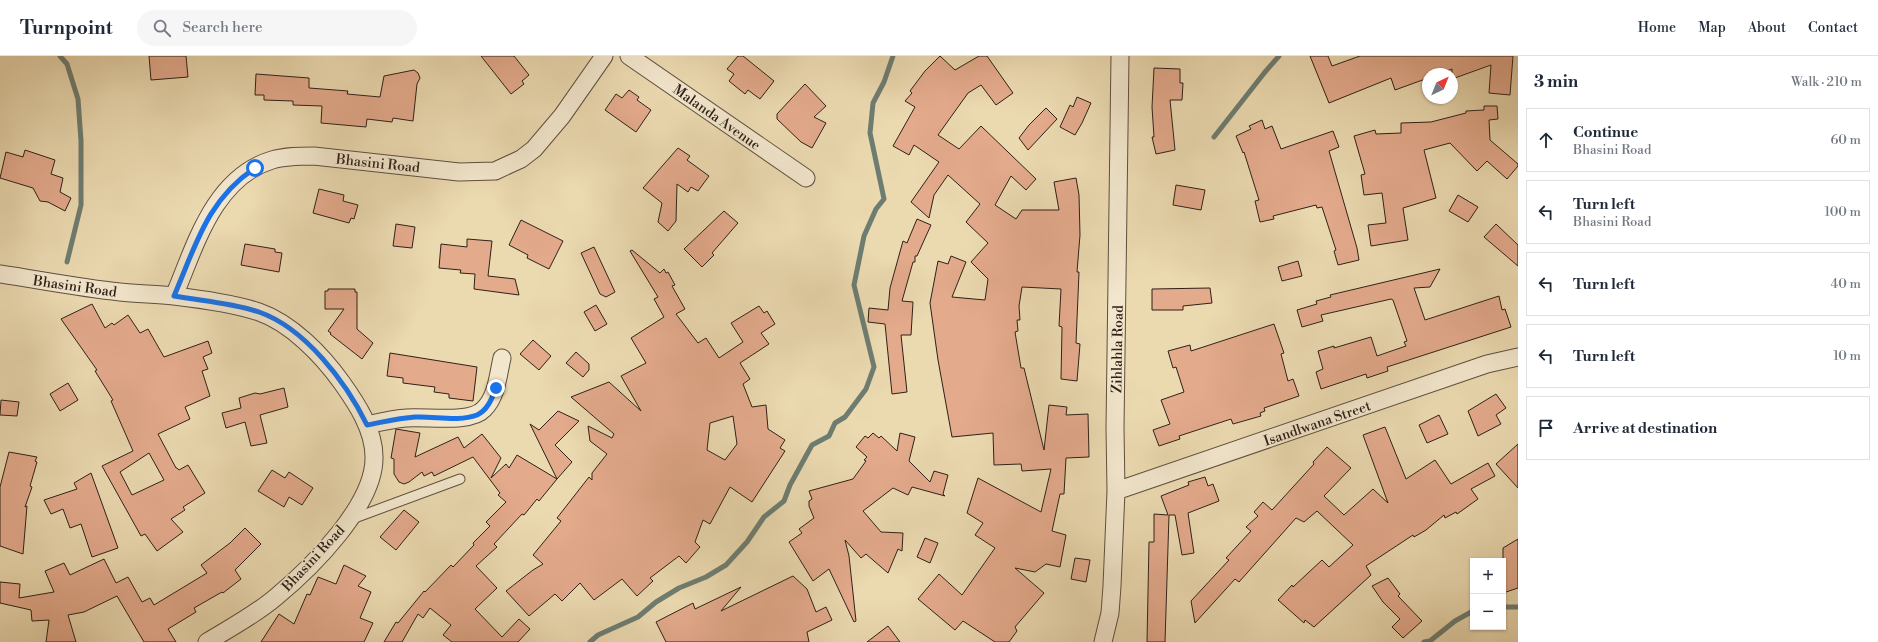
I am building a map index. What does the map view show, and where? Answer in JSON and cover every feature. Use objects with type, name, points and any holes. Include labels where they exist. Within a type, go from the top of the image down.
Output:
[{"type":"street","name":"Bhasini Road","points":[[174,296],[213,208],[224,193],[240,178],[255,168],[271,160],[314,156],[459,172],[495,171],[521,159],[534,149],[562,116],[604,56]]},
{"type":"street","name":"Malanda Avenue","points":[[629,56],[806,178]]},
{"type":"street","name":"Zihlahla Road","points":[[1103,642],[1110,613],[1116,491],[1115,428],[1120,56]]},
{"type":"street","name":"Bhasini Road","points":[[0,274],[121,292],[174,296],[245,308],[272,317],[301,337],[336,374],[355,402],[367,425],[374,456],[374,468],[370,484],[349,520],[330,544],[276,598],[254,614],[207,642]]},
{"type":"street","name":"Isandlwana Street","points":[[1116,491],[1487,364],[1518,357]]},
{"type":"street","points":[[367,425],[404,418],[459,418],[476,415],[483,411],[490,402],[496,388],[502,358]]},
{"type":"lane","points":[[349,520],[460,479]]},
{"type":"building","points":[[149,56],[186,56],[188,77],[151,80]]},
{"type":"building","points":[[481,56],[514,56],[529,75],[522,81],[524,84],[511,94]]},
{"type":"building","points":[[738,56],[743,56],[774,81],[760,99],[748,90],[745,94],[729,81],[734,74],[727,69]]},
{"type":"building","points":[[940,56],[955,70],[979,56],[987,56],[1013,93],[996,105],[981,85],[968,93],[938,135],[959,149],[981,126],[1036,179],[1026,190],[1011,176],[995,205],[1016,219],[1022,210],[1059,210],[1054,182],[1076,178],[1079,195],[1080,235],[1077,272],[1079,272],[1076,343],[1080,344],[1077,381],[1061,379],[1062,327],[1059,326],[1061,289],[1022,287],[1019,306],[1020,320],[1017,320],[1018,331],[1015,332],[1021,368],[1024,368],[1044,450],[1049,405],[1067,407],[1066,415],[1088,414],[1089,457],[1066,458],[1064,494],[1060,494],[1052,531],[1066,535],[1060,567],[1046,564],[1035,572],[1015,568],[1044,593],[1015,627],[1017,631],[1009,642],[995,642],[963,621],[955,630],[918,599],[939,574],[962,595],[995,548],[975,535],[983,523],[967,513],[978,478],[1041,512],[1051,469],[1022,471],[1021,464],[994,465],[993,433],[952,437],[938,360],[930,303],[938,261],[948,264],[951,256],[966,262],[952,297],[985,300],[988,279],[971,262],[988,243],[966,222],[980,204],[948,175],[934,195],[929,218],[911,202],[939,162],[914,145],[909,155],[893,146],[915,107],[905,101],[912,93],[910,91],[925,71]]},
{"type":"building","points":[[1310,56],[1328,56],[1332,66],[1360,56],[1513,56],[1510,95],[1489,93],[1491,65],[1458,77],[1458,68],[1422,68],[1422,80],[1395,90],[1391,78],[1329,103]]},
{"type":"building","points":[[1154,68],[1180,69],[1180,83],[1183,83],[1182,100],[1170,100],[1175,150],[1156,154],[1152,137],[1154,137],[1152,107]]},
{"type":"building","points":[[414,70],[418,73],[420,78],[417,84],[413,121],[393,118],[392,122],[367,119],[366,127],[321,123],[322,106],[293,105],[293,101],[264,100],[264,95],[255,95],[256,74],[309,78],[309,88],[348,91],[347,94],[380,97],[384,76]]},
{"type":"building","points":[[805,84],[826,106],[814,117],[826,123],[812,148],[801,142],[777,119],[777,114]]},
{"type":"building","points":[[629,90],[639,97],[637,100],[651,110],[636,132],[605,110],[616,94],[622,98]]},
{"type":"building","points":[[1077,97],[1091,103],[1075,135],[1060,127],[1070,105],[1073,107]]},
{"type":"building","points":[[1484,106],[1497,106],[1498,119],[1489,120],[1490,140],[1518,164],[1518,166],[1507,179],[1487,161],[1477,171],[1450,143],[1424,150],[1436,198],[1403,208],[1408,240],[1371,246],[1368,225],[1386,223],[1382,193],[1364,195],[1361,175],[1365,174],[1354,136],[1375,130],[1376,134],[1401,133],[1401,123],[1431,122],[1466,113],[1466,111],[1484,110]]},
{"type":"building","points":[[1046,108],[1057,119],[1028,150],[1019,138],[1029,125]]},
{"type":"building","points":[[1262,120],[1265,129],[1272,126],[1281,149],[1333,131],[1339,147],[1329,151],[1357,248],[1359,260],[1338,265],[1334,251],[1336,250],[1322,207],[1317,208],[1316,205],[1273,216],[1274,219],[1260,222],[1255,201],[1259,200],[1244,152],[1243,153],[1236,136],[1251,129],[1249,126]]},
{"type":"building","points":[[678,148],[690,156],[687,160],[709,176],[698,191],[691,187],[688,192],[677,184],[676,221],[668,231],[658,222],[662,203],[643,188]]},
{"type":"building","points":[[25,150],[55,160],[51,174],[63,178],[60,192],[71,198],[65,211],[48,202],[40,201],[33,188],[0,178],[6,152],[23,157]]},
{"type":"building","points":[[1176,185],[1205,190],[1201,210],[1173,205]]},
{"type":"building","points":[[319,189],[344,195],[343,201],[358,205],[354,219],[351,218],[349,223],[313,213]]},
{"type":"building","points":[[1458,195],[1478,207],[1468,222],[1449,211]]},
{"type":"building","points":[[724,211],[738,223],[712,253],[714,255],[702,267],[684,249]]},
{"type":"building","points":[[917,219],[931,225],[917,256],[915,256],[915,262],[913,262],[902,301],[913,302],[911,335],[901,335],[907,392],[892,394],[885,324],[868,322],[869,308],[888,310],[890,288],[903,241],[907,243]]},
{"type":"building","points":[[521,220],[563,241],[549,269],[527,258],[528,255],[509,245]]},
{"type":"building","points":[[396,224],[415,227],[412,248],[393,246]]},
{"type":"building","points":[[1496,224],[1518,245],[1518,266],[1484,237]]},
{"type":"building","points":[[467,239],[492,241],[488,276],[515,279],[519,295],[474,289],[475,274],[460,273],[461,270],[439,268],[441,244],[467,247]]},
{"type":"building","points":[[245,244],[275,249],[275,252],[282,253],[279,272],[241,265]]},
{"type":"building","points":[[594,247],[615,292],[606,297],[600,294],[581,253]]},
{"type":"building","points":[[632,250],[660,273],[664,269],[666,273],[668,272],[675,285],[672,286],[685,309],[676,314],[698,343],[706,338],[719,358],[743,342],[731,323],[759,306],[764,313],[767,311],[775,324],[761,333],[769,344],[740,363],[750,379],[743,384],[752,407],[766,405],[768,429],[785,440],[780,448],[785,451],[752,502],[730,487],[710,524],[703,520],[695,542],[700,547],[686,563],[679,556],[650,578],[653,581],[637,596],[622,579],[594,600],[580,583],[562,601],[555,594],[529,616],[506,591],[543,564],[533,555],[561,521],[557,518],[589,477],[592,480],[592,473],[607,454],[590,441],[588,426],[612,438],[614,434],[571,397],[609,382],[641,411],[621,376],[646,363],[631,338],[664,317],[654,299],[658,297],[630,251]],"holes":[[[733,416],[737,444],[725,460],[707,450],[710,423]]]},
{"type":"building","points":[[1298,261],[1302,276],[1282,281],[1278,267]]},
{"type":"building","points":[[1440,269],[1430,287],[1414,288],[1425,320],[1499,296],[1502,310],[1505,309],[1511,327],[1387,367],[1388,371],[1367,378],[1366,374],[1321,389],[1316,372],[1323,369],[1318,351],[1371,337],[1377,356],[1406,346],[1404,342],[1407,341],[1393,300],[1391,299],[1321,315],[1323,321],[1302,327],[1297,310],[1317,304],[1316,301],[1331,297],[1330,295]]},
{"type":"building","points":[[1210,288],[1212,303],[1183,306],[1183,310],[1152,310],[1152,289]]},
{"type":"building","points":[[328,289],[355,289],[355,292],[357,292],[357,329],[373,343],[362,359],[328,331],[344,309],[325,309],[325,291],[328,291]]},
{"type":"building","points":[[92,304],[105,328],[112,323],[114,325],[128,315],[140,333],[148,329],[164,357],[208,341],[212,353],[203,357],[208,369],[202,371],[210,396],[185,407],[190,419],[158,434],[176,468],[179,470],[188,465],[205,493],[183,507],[185,510],[171,519],[183,532],[157,551],[145,534],[141,536],[102,466],[133,451],[111,401],[113,400],[95,371],[97,370],[61,319]],"holes":[[[149,453],[164,480],[132,495],[120,472]]]},
{"type":"building","points":[[596,305],[607,324],[595,331],[584,312]]},
{"type":"building","points":[[1274,324],[1284,353],[1281,354],[1288,381],[1293,379],[1299,396],[1264,408],[1265,411],[1260,413],[1261,416],[1233,424],[1231,419],[1179,436],[1180,439],[1159,446],[1153,430],[1170,424],[1161,400],[1184,392],[1176,367],[1173,368],[1168,351],[1190,345],[1191,351]]},
{"type":"building","points":[[533,340],[551,356],[539,370],[520,354]]},
{"type":"building","points":[[576,352],[589,364],[589,370],[583,377],[566,363]]},
{"type":"building","points":[[390,353],[477,367],[473,401],[449,398],[449,394],[434,392],[435,387],[403,383],[403,378],[387,376]]},
{"type":"building","points":[[68,383],[78,400],[60,411],[50,394]]},
{"type":"building","points":[[284,388],[288,407],[260,415],[267,443],[251,446],[245,422],[226,428],[222,413],[241,408],[239,398],[255,393],[260,394]]},
{"type":"building","points":[[1496,394],[1506,408],[1496,415],[1501,424],[1478,436],[1468,411]]},
{"type":"building","points":[[1,400],[19,402],[17,416],[0,415]]},
{"type":"building","points":[[558,411],[579,421],[555,445],[572,462],[557,479],[530,424],[539,430]]},
{"type":"building","points":[[1439,415],[1448,434],[1427,443],[1419,425]]},
{"type":"building","points":[[1385,427],[1406,479],[1435,460],[1451,484],[1488,463],[1495,476],[1471,489],[1478,499],[1457,514],[1456,512],[1445,518],[1444,515],[1426,530],[1414,537],[1413,535],[1366,566],[1371,575],[1314,627],[1305,620],[1304,623],[1278,600],[1292,585],[1293,587],[1322,560],[1329,567],[1353,545],[1317,511],[1304,522],[1296,518],[1239,582],[1235,579],[1195,623],[1191,601],[1229,560],[1226,558],[1251,531],[1246,527],[1258,516],[1254,512],[1263,502],[1272,510],[1314,464],[1313,462],[1327,447],[1351,468],[1324,496],[1344,515],[1373,489],[1388,503],[1363,435]]},
{"type":"building","points":[[396,429],[420,433],[415,457],[458,437],[464,448],[482,434],[501,458],[491,478],[506,464],[509,468],[517,455],[557,479],[539,501],[537,499],[524,515],[522,514],[494,544],[497,547],[476,566],[497,588],[475,609],[502,637],[519,619],[530,629],[518,642],[452,642],[443,635],[451,625],[430,608],[423,618],[418,614],[402,642],[384,642],[396,622],[398,623],[424,591],[425,592],[451,565],[453,567],[474,545],[473,543],[490,526],[486,522],[506,502],[498,495],[500,493],[473,457],[434,476],[432,472],[424,476],[422,472],[409,482],[404,484],[399,482],[394,474],[394,459],[391,458]]},
{"type":"building","points":[[873,433],[879,438],[881,436],[897,451],[900,433],[915,437],[909,461],[930,482],[934,471],[948,475],[943,494],[945,496],[912,487],[908,495],[893,488],[863,511],[881,532],[903,533],[902,551],[898,549],[888,573],[866,554],[861,558],[845,540],[849,556],[856,621],[854,622],[829,569],[813,581],[789,542],[802,533],[799,529],[814,518],[809,506],[809,501],[812,499],[809,491],[853,479],[866,461],[864,460],[867,457],[856,447],[865,436],[868,438]]},
{"type":"building","points":[[1518,444],[1518,488],[1496,464]]},
{"type":"building","points":[[9,452],[37,457],[30,486],[32,487],[25,507],[27,506],[23,554],[0,546],[0,487]]},
{"type":"building","points":[[272,470],[285,478],[289,472],[313,488],[302,505],[289,497],[284,507],[258,491]]},
{"type":"building","points":[[91,473],[118,548],[92,557],[81,524],[70,528],[63,509],[51,514],[44,500],[77,489],[74,483]]},
{"type":"building","points":[[1205,477],[1208,486],[1213,484],[1219,501],[1188,513],[1194,553],[1182,555],[1175,515],[1169,515],[1165,642],[1147,642],[1149,542],[1154,542],[1154,514],[1168,515],[1161,496],[1189,485],[1188,482]]},
{"type":"building","points":[[404,510],[419,522],[396,550],[380,537]]},
{"type":"building","points":[[245,528],[261,544],[235,570],[241,579],[223,593],[222,592],[194,608],[196,612],[168,629],[176,642],[144,642],[117,596],[84,612],[68,615],[76,642],[46,642],[49,620],[32,621],[31,610],[0,603],[0,582],[20,584],[19,598],[54,592],[45,571],[64,563],[70,575],[104,559],[116,583],[128,577],[142,602],[150,598],[154,605],[207,573],[201,565],[230,543]]},
{"type":"building","points":[[925,538],[938,543],[930,563],[917,557]]},
{"type":"building","points":[[1518,539],[1518,588],[1506,592],[1506,558],[1503,558],[1503,548]]},
{"type":"building","points":[[1075,558],[1090,560],[1086,582],[1071,579]]},
{"type":"building","points":[[344,565],[366,576],[358,586],[371,592],[360,618],[373,623],[364,642],[261,642],[279,614],[294,624],[307,594],[310,595],[318,577],[336,584]]},
{"type":"building","points":[[793,576],[807,589],[816,612],[826,607],[832,620],[807,632],[809,642],[666,642],[656,622],[693,603],[695,609],[741,587],[721,611]]},
{"type":"building","points":[[1388,578],[1400,594],[1398,596],[1422,621],[1403,638],[1392,627],[1400,619],[1383,602],[1372,586]]},
{"type":"building","points":[[888,626],[900,642],[867,642]]},
{"type":"waterway","points":[[60,56],[67,64],[78,99],[81,141],[81,205],[67,262]]},
{"type":"waterway","points":[[590,642],[598,635],[638,617],[656,602],[679,588],[706,577],[726,565],[747,542],[764,517],[784,501],[790,485],[812,445],[829,436],[835,423],[845,417],[866,389],[874,367],[854,285],[864,236],[876,209],[884,199],[870,133],[873,103],[884,82],[893,56]]},
{"type":"waterway","points":[[1214,137],[1279,56]]},
{"type":"waterway","points":[[1506,607],[1518,607]]},
{"type":"waterway","points":[[1424,642],[1430,641],[1455,621],[1470,613]]},
{"type":"route","points":[[255,168],[240,178],[224,193],[213,208],[174,296],[245,308],[272,317],[287,326],[301,337],[336,374],[355,402],[367,425],[404,418],[459,418],[476,415],[483,411],[490,402],[496,388]]}]
